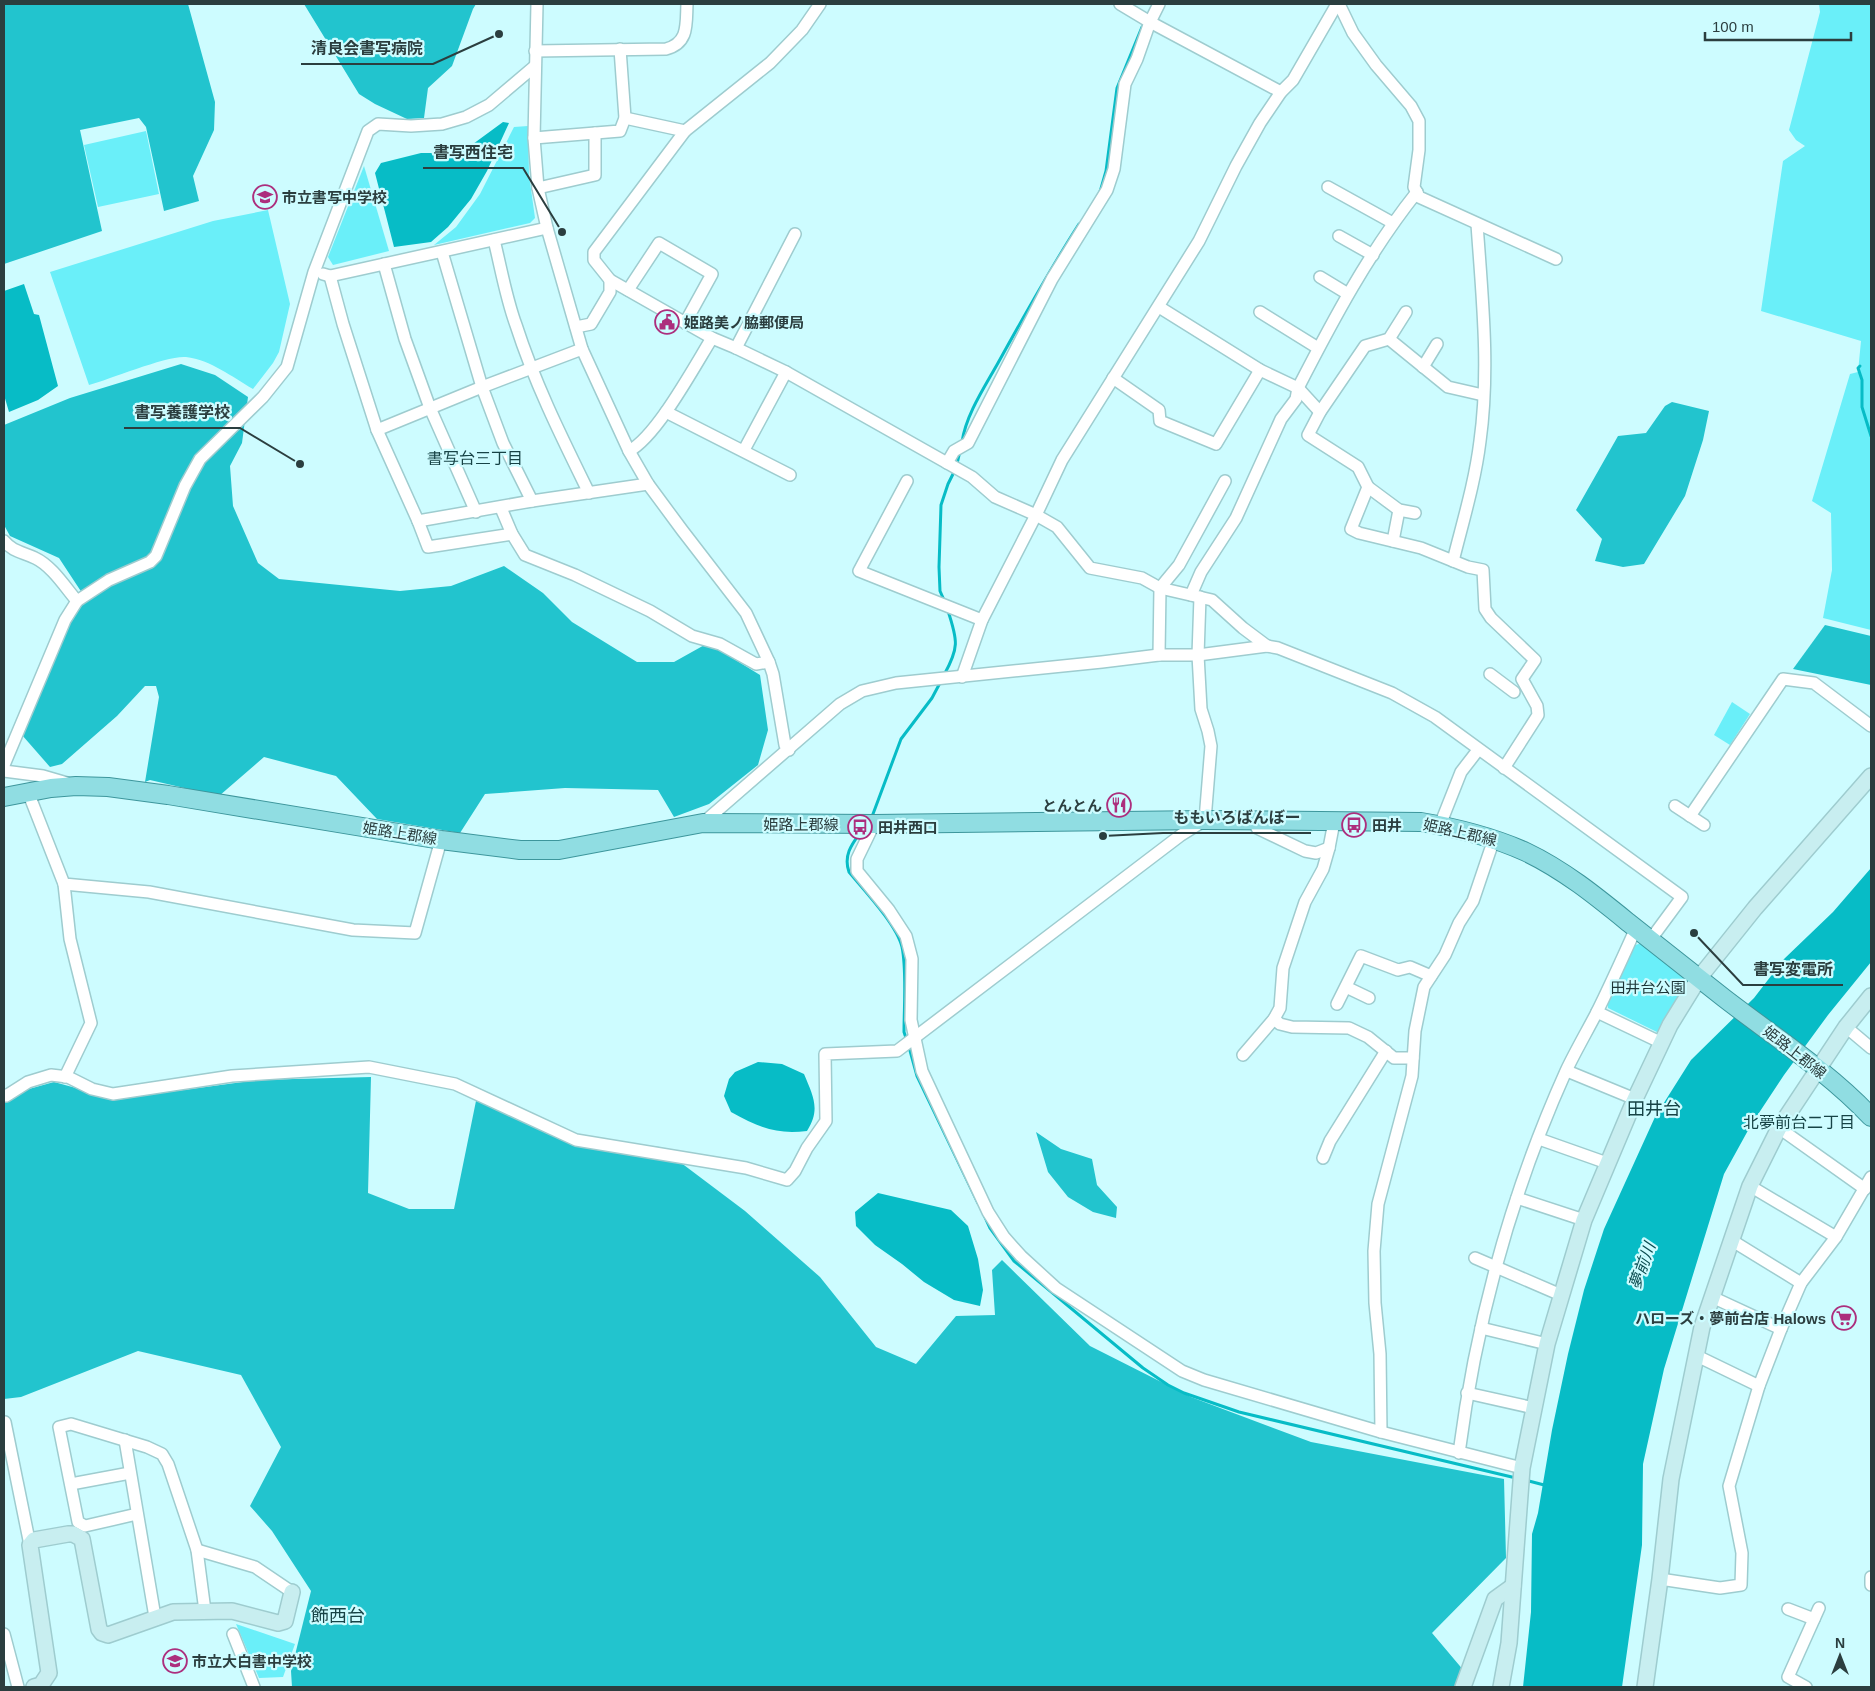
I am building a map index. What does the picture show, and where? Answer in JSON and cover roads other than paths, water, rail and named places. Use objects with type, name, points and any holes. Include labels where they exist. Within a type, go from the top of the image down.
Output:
[{"type":"main road","name":"姫路上郡線","points":[[4,797],[76,786],[108,787],[168,795],[441,840],[520,850],[559,850],[703,824],[1254,820],[1421,822],[1440,825],[1494,839],[1528,853],[1587,888],[1813,1066],[1861,1106],[1871,1117]]},
{"type":"street","points":[[537,4],[534,138],[538,188],[547,228],[582,349],[629,452],[648,484],[746,613],[773,674],[785,745],[788,750]]},
{"type":"street","points":[[536,51],[666,49],[675,47],[682,41],[686,27],[687,4]]},
{"type":"street","points":[[820,4],[802,30],[770,63],[685,131],[594,252],[594,260],[610,280],[712,338],[786,372],[972,477],[995,497],[1036,515],[1057,527],[1090,568],[1142,578],[1160,588],[1212,600],[1243,628],[1267,646],[1286,651],[1392,693],[1435,718],[1682,897],[1651,939]]},
{"type":"street","points":[[1120,4],[1281,92]]},
{"type":"street","points":[[948,464],[954,451],[968,443],[1052,279],[1107,190],[1114,169],[1125,84],[1159,4]]},
{"type":"street","points":[[962,677],[982,620],[1062,460],[1199,241],[1236,166],[1260,123],[1281,92],[1293,80],[1338,4]]},
{"type":"street","points":[[1338,4],[1353,33],[1376,65],[1411,106],[1419,121],[1419,150],[1414,187],[1419,197],[1556,260]]},
{"type":"street","points":[[534,138],[620,131],[625,118],[620,49]]},
{"type":"street","points":[[4,766],[65,620],[77,601],[109,580],[150,562],[156,556],[185,486],[200,459],[263,397],[287,367],[314,272],[368,131],[378,124],[411,126],[442,124],[466,117],[489,105],[536,66]]},
{"type":"street","points":[[625,118],[685,131]]},
{"type":"street","points":[[538,188],[595,175],[595,133]]},
{"type":"street","points":[[1328,187],[1393,223]]},
{"type":"street","points":[[4,1095],[6,1096],[28,1082],[51,1075],[65,1077],[92,1089],[113,1094],[232,1076],[369,1067],[455,1084],[576,1140],[746,1168],[787,1180],[795,1171],[807,1148],[826,1121],[825,1054],[897,1051],[1174,841],[1205,820],[1211,746],[1201,709],[1195,596],[1201,572],[1236,518],[1282,419],[1296,399],[1298,388],[1348,294],[1393,223],[1417,192]]},
{"type":"street","points":[[1453,561],[1469,500],[1478,450],[1483,395],[1483,323],[1477,224]]},
{"type":"street","points":[[314,272],[330,276],[547,228]]},
{"type":"street","points":[[736,348],[795,234]]},
{"type":"street","points":[[1339,236],[1372,255]]},
{"type":"street","points":[[494,240],[515,323],[531,368],[589,494]]},
{"type":"street","points":[[628,290],[660,243],[712,274],[685,323]]},
{"type":"street","points":[[442,252],[482,387],[503,443],[532,501]]},
{"type":"street","points":[[384,264],[405,340],[430,408],[476,512]]},
{"type":"street","points":[[330,276],[343,324],[377,430],[428,547],[512,534]]},
{"type":"street","points":[[1320,277],[1348,294]]},
{"type":"street","points":[[576,327],[591,324],[610,292],[610,280]]},
{"type":"street","points":[[1159,307],[1260,370],[1298,388],[1320,412]]},
{"type":"street","points":[[1260,312],[1318,348]]},
{"type":"street","points":[[1406,312],[1389,339],[1365,346],[1320,412],[1308,436],[1358,467],[1368,487],[1399,510],[1415,513]]},
{"type":"street","points":[[629,452],[636,447],[666,412],[712,338]]},
{"type":"street","points":[[1389,339],[1448,387],[1483,395]]},
{"type":"street","points":[[1423,368],[1437,344]]},
{"type":"street","points":[[377,430],[582,349]]},
{"type":"street","points":[[1113,378],[1159,410],[1160,421],[1216,444],[1260,370]]},
{"type":"street","points":[[744,450],[786,372]]},
{"type":"street","points":[[666,412],[790,475]]},
{"type":"street","points":[[908,481],[859,572],[982,620]]},
{"type":"street","points":[[1159,655],[1160,588],[1179,565],[1225,481]]},
{"type":"street","points":[[418,521],[501,508],[532,501],[648,484]]},
{"type":"street","points":[[1368,487],[1351,529],[1359,533],[1421,548],[1468,567],[1483,570],[1485,609],[1491,618],[1535,660],[1522,679],[1536,706],[1538,715],[1504,768]]},
{"type":"street","points":[[501,508],[512,534],[525,555],[575,575],[650,611],[692,636],[720,644],[756,664],[769,662]]},
{"type":"street","points":[[1393,541],[1399,510]]},
{"type":"street","points":[[4,541],[10,549],[36,558],[51,571],[77,601]]},
{"type":"street","points":[[703,824],[840,704],[862,691],[896,684],[932,680],[1159,655],[1198,655],[1267,646]]},
{"type":"street","points":[[1490,674],[1514,692]]},
{"type":"street","points":[[1690,816],[1783,679],[1814,684],[1871,726]]},
{"type":"street","points":[[1440,825],[1461,772],[1478,750]]},
{"type":"street","points":[[4,771],[43,776],[76,786]]},
{"type":"street","points":[[1501,1687],[1509,1643],[1522,1468],[1534,1408],[1547,1344],[1561,1296],[1584,1220],[1607,1163],[1634,1099],[1670,1024],[1699,978],[1755,908],[1871,776]]},
{"type":"street","points":[[28,792],[64,884],[70,939],[91,1023],[65,1077]]},
{"type":"street","points":[[1675,806],[1704,825]]},
{"type":"street","points":[[1254,820],[1257,828],[1305,851],[1316,853],[1330,848]]},
{"type":"street","points":[[1242,1055],[1274,1018],[1280,1008],[1283,968],[1305,902],[1323,869],[1330,848],[1334,822]]},
{"type":"street","points":[[874,824],[857,860],[857,871],[889,910],[906,936],[912,959],[911,1020],[922,1071],[988,1212],[1010,1244],[1056,1288],[1182,1371],[1204,1380],[1381,1432],[1522,1468]]},
{"type":"street","points":[[1381,1432],[1380,1354],[1375,1303],[1374,1252],[1376,1216],[1412,1076],[1415,1031],[1424,987],[1445,955],[1459,923],[1473,901],[1494,839]]},
{"type":"street","points":[[64,884],[149,892],[353,930],[415,933],[441,840]]},
{"type":"street","points":[[1459,1453],[1467,1393],[1481,1328],[1517,1198],[1539,1138],[1567,1071],[1636,928]]},
{"type":"street","points":[[1337,1004],[1361,956],[1398,970],[1410,967],[1431,976]]},
{"type":"street","points":[[1346,987],[1369,998]]},
{"type":"street","points":[[1645,1687],[1671,1479],[1702,1327],[1750,1186],[1779,1128],[1813,1066],[1871,996]]},
{"type":"street","points":[[1597,1012],[1662,1043]]},
{"type":"street","points":[[1274,1018],[1280,1024],[1292,1027],[1348,1028],[1368,1037],[1394,1058],[1413,1058]]},
{"type":"street","points":[[1846,1027],[1871,1048]]},
{"type":"street","points":[[1323,1158],[1326,1138],[1386,1051]]},
{"type":"street","points":[[1567,1071],[1634,1099]]},
{"type":"street","points":[[1779,1128],[1865,1189]]},
{"type":"street","points":[[1539,1138],[1607,1163]]},
{"type":"street","points":[[1660,1579],[1720,1588],[1742,1585],[1742,1553],[1729,1486],[1759,1386],[1780,1330],[1802,1283],[1836,1237],[1871,1177]]},
{"type":"street","points":[[1750,1186],[1836,1237]]},
{"type":"street","points":[[1517,1198],[1584,1220]]},
{"type":"street","points":[[1731,1240],[1802,1283]]},
{"type":"street","points":[[1475,1258],[1561,1296]]},
{"type":"street","points":[[1712,1297],[1780,1330]]},
{"type":"street","points":[[1481,1328],[1547,1344]]},
{"type":"street","points":[[1695,1355],[1759,1386]]},
{"type":"street","points":[[1467,1393],[1534,1408]]},
{"type":"street","points":[[5,1422],[30,1545],[49,1674],[41,1685],[34,1687]]},
{"type":"street","points":[[138,1514],[85,1526],[78,1522],[59,1427],[71,1424],[147,1447],[162,1454],[168,1464],[197,1550],[205,1611]]},
{"type":"street","points":[[125,1440],[155,1617]]},
{"type":"street","points":[[71,1484],[130,1473]]},
{"type":"street","points":[[30,1545],[34,1540],[68,1534],[77,1535],[82,1539],[99,1629],[102,1633],[108,1635],[173,1612],[232,1612],[278,1623],[285,1621],[292,1592],[255,1567],[197,1550]]},
{"type":"street","points":[[1871,1577],[1871,1585]]},
{"type":"street","points":[[1463,1687],[1495,1599],[1513,1586]]},
{"type":"street","points":[[1806,1687],[1788,1677],[1819,1608]]},
{"type":"street","points":[[1788,1609],[1814,1619]]},
{"type":"street","points":[[4,1634],[18,1687]]},
{"type":"street","points":[[233,1634],[254,1687]]},
{"type":"water","points":[[503,122],[509,123],[487,171],[471,199],[448,227],[431,242],[394,247],[375,173],[381,163],[421,153],[451,153],[473,144]]},
{"type":"water","points":[[24,284],[34,314],[39,315],[58,386],[38,400],[9,412],[4,395],[4,291]]},
{"type":"water","name":"夢前川","points":[[1871,868],[1871,962],[1828,1015],[1784,1075],[1751,1125],[1724,1174],[1664,1369],[1643,1464],[1642,1545],[1622,1687],[1523,1687],[1531,1612],[1532,1534],[1538,1513],[1552,1430],[1568,1354],[1584,1290],[1604,1229],[1655,1117],[1691,1060],[1754,998],[1784,959],[1833,912]]},
{"type":"water","points":[[758,1062],[782,1064],[804,1074],[813,1096],[815,1109],[807,1131],[786,1132],[768,1129],[731,1112],[724,1096],[729,1079],[735,1072]]},
{"type":"water","points":[[878,1193],[951,1210],[968,1226],[978,1259],[983,1290],[980,1306],[954,1300],[924,1282],[875,1245],[856,1226],[855,1212]]},
{"type":"waterway","points":[[1100,192],[1106,171],[1117,88],[1142,27]]},
{"type":"waterway","points":[[962,442],[971,412],[1037,293],[1079,224]]},
{"type":"waterway","points":[[1860,366],[1858,368],[1862,380],[1862,407],[1871,436]]},
{"type":"waterway","points":[[957,464],[960,451]]},
{"type":"waterway","points":[[944,600],[940,591],[939,567],[941,505],[955,470]]},
{"type":"waterway","points":[[944,675],[952,658],[955,644],[954,630],[948,611]]},
{"type":"waterway","points":[[870,819],[901,739],[932,698],[941,681]]},
{"type":"waterway","points":[[862,830],[850,850],[847,866],[849,872],[887,918],[899,938],[904,956],[904,1032],[907,1041]]},
{"type":"waterway","points":[[909,1047],[917,1076],[978,1203]]},
{"type":"waterway","points":[[984,1215],[990,1228],[1014,1261],[1143,1368],[1184,1393],[1239,1412],[1516,1478]]},
{"type":"waterway","points":[[1525,1480],[1548,1486]]},
{"type":"place","name":"清良会書写病院","points":[[499,34]]},
{"type":"place","name":"市立書写中学校","points":[[265,197]]},
{"type":"place","name":"書写西住宅","points":[[562,232]]},
{"type":"place","name":"姫路美ノ脇郵便局","points":[[667,322]]},
{"type":"place","name":"書写養護学校","points":[[300,464]]},
{"type":"place","name":"とんとん","points":[[1119,805]]},
{"type":"place","name":"田井","points":[[1354,825]]},
{"type":"place","name":"田井西口","points":[[860,827]]},
{"type":"place","name":"ももいろばんぼー","points":[[1103,836]]},
{"type":"place","name":"書写変電所","points":[[1694,933]]},
{"type":"place","name":"ハローズ・夢前台店 Halows","points":[[1844,1318]]},
{"type":"place","name":"市立大白書中学校","points":[[175,1661]]},
{"type":"district","name":"書写台三丁目","points":[[475,458]]},
{"type":"district","name":"田井台","points":[[1654,1109]]},
{"type":"district","name":"北夢前台二丁目","points":[[1799,1122]]},
{"type":"district","name":"飾西台","points":[[338,1616]]},
{"type":"park label","name":"田井台公園","points":[[1648,987]]}]
